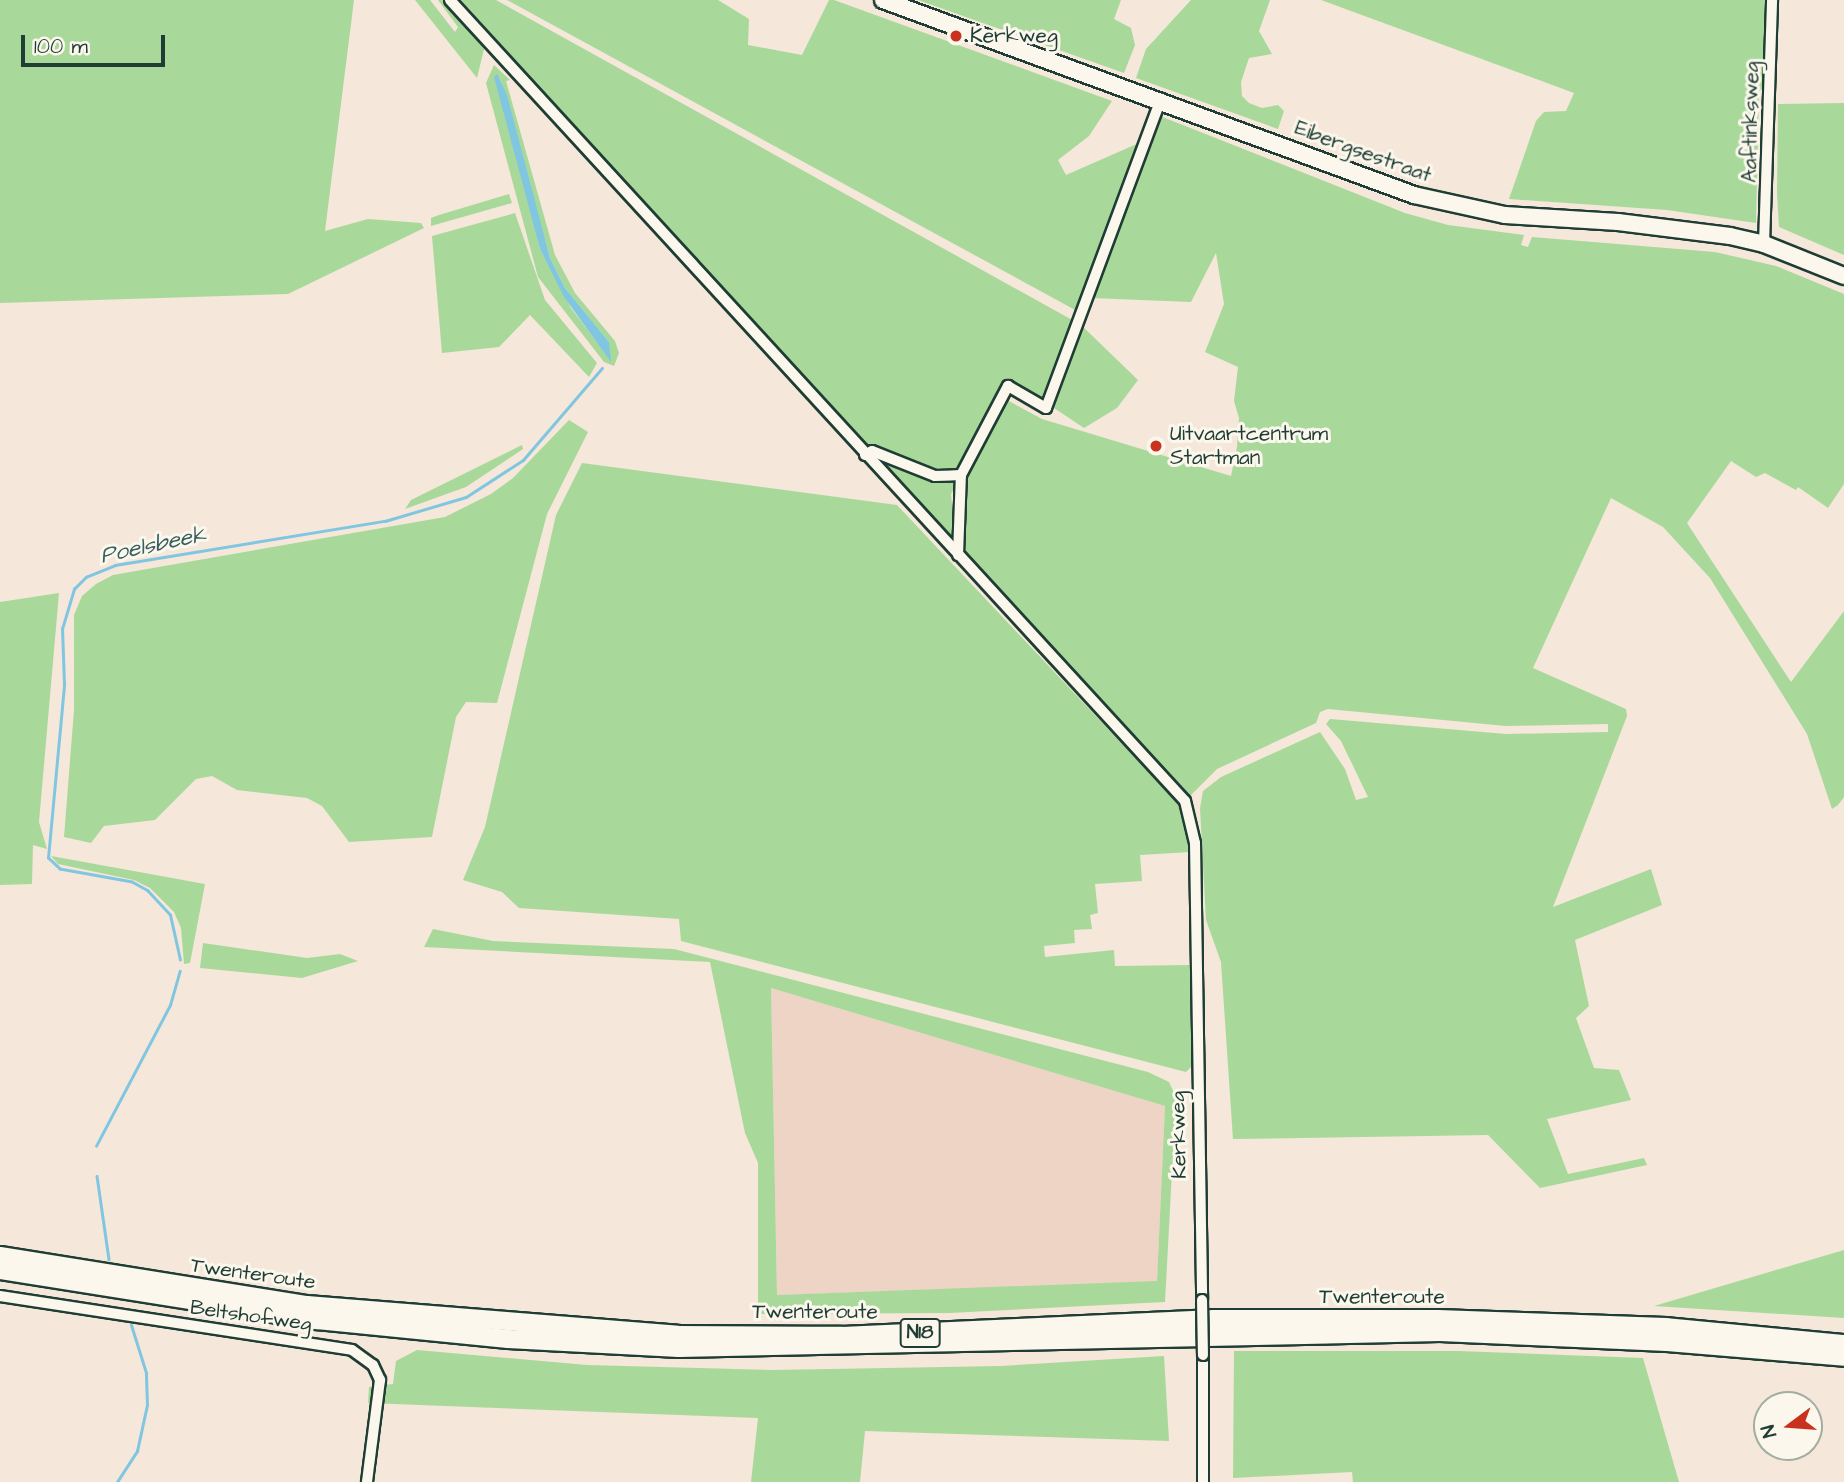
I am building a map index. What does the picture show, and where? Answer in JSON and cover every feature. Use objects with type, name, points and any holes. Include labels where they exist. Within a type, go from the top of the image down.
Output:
[{"type":"highway","name":"Twenteroute","points":[[0,1256],[307,1305],[678,1335],[842,1336],[1215,1319],[1438,1319],[1665,1327],[1844,1344]]},
{"type":"highway","name":"Twenteroute","points":[[0,1270],[317,1320],[508,1339],[679,1348],[1440,1332],[1667,1342],[1844,1357]]},
{"type":"main road","name":"Eibergsestraat","points":[[883,0],[1453,206],[1505,215],[1697,231],[1764,244],[1844,275]]},
{"type":"street","name":"Kerkweg","points":[[450,0],[865,455],[1178,792],[1189,810],[1195,843],[1203,1482]]},
{"type":"street","name":"Aaftinksweg","points":[[1764,244],[1772,0]]},
{"type":"street","points":[[958,555],[961,475],[1008,386],[1046,408],[1161,99]]},
{"type":"street","points":[[865,455],[872,451],[935,476],[961,475]]},
{"type":"street","name":"Beltshofweg","points":[[0,1296],[352,1350],[366,1357],[380,1380],[367,1482]]},
{"type":"shaded area","points":[[771,988],[1165,1106],[1157,1282],[777,1295]]},
{"type":"green space","points":[[0,0],[354,0],[325,231],[368,219],[421,223],[424,228],[288,294],[0,303]]},
{"type":"green space","points":[[415,0],[430,0],[455,32],[458,27],[438,0],[445,0],[484,49],[477,78]]},
{"type":"green space","points":[[461,0],[496,0],[1074,321],[1043,403],[1007,383],[961,469],[949,473],[868,451]]},
{"type":"green space","points":[[507,0],[718,0],[749,19],[748,45],[802,55],[829,0],[834,0],[1112,101],[1089,136],[1058,160],[1066,175],[1139,143],[1077,311]]},
{"type":"green space","points":[[918,0],[1121,0],[1114,19],[1131,28],[1135,45],[1124,73]]},
{"type":"green space","points":[[1191,0],[1270,0],[1259,31],[1272,54],[1249,58],[1241,82],[1242,96],[1249,103],[1262,108],[1278,105],[1284,111],[1278,129],[1136,78],[1146,49]]},
{"type":"green space","points":[[1321,0],[1768,0],[1765,87],[1759,91],[1756,223],[1667,210],[1509,199],[1536,121],[1544,112],[1566,111],[1574,93]]},
{"type":"green space","points":[[494,65],[510,80],[506,81],[555,255],[575,293],[615,341],[619,353],[614,366],[604,362],[538,277],[486,83]],"holes":[[[500,78],[550,258],[565,288],[609,342],[609,358],[571,308],[540,249]]]},
{"type":"green space","points":[[1844,103],[1844,255],[1779,227],[1777,193],[1778,104]]},
{"type":"green space","points":[[1160,116],[1405,213],[1448,225],[1524,235],[1521,245],[1528,247],[1532,237],[1715,252],[1776,266],[1844,294],[1844,484],[1828,508],[1798,487],[1796,490],[1765,473],[1756,477],[1731,461],[1687,523],[1791,682],[1844,611],[1844,797],[1838,805],[1832,809],[1807,734],[1710,578],[1663,527],[1611,498],[1533,668],[1626,709],[1627,716],[1553,907],[1651,869],[1662,905],[1575,940],[1589,1006],[1576,1018],[1594,1068],[1619,1070],[1631,1100],[1547,1119],[1568,1174],[1644,1158],[1647,1165],[1540,1188],[1488,1135],[1233,1139],[1221,962],[1206,920],[1200,808],[1203,791],[1221,777],[1320,732],[1345,769],[1356,800],[1368,797],[1341,741],[1326,724],[1330,719],[1506,734],[1608,732],[1608,724],[1506,726],[1328,709],[1320,712],[1316,723],[1217,769],[1189,797],[965,555],[960,501],[964,480],[1007,400],[1042,419],[1231,476],[1239,418],[1234,401],[1238,367],[1205,352],[1224,304],[1216,253],[1191,302],[1091,298]]},
{"type":"green space","points":[[509,194],[512,203],[431,226],[431,218]]},
{"type":"green space","points":[[515,213],[545,300],[597,363],[589,377],[530,315],[499,347],[442,353],[432,236]]},
{"type":"green space","points":[[1081,325],[1138,380],[1117,408],[1084,428],[1051,406]]},
{"type":"green space","points":[[569,420],[588,432],[547,514],[497,703],[466,702],[456,717],[432,837],[349,842],[322,806],[307,798],[237,790],[212,776],[196,779],[155,820],[104,826],[91,843],[64,837],[74,710],[74,615],[82,596],[96,584],[113,575],[445,517],[491,494],[513,478]]},
{"type":"green space","points":[[522,445],[523,449],[466,487],[405,509],[411,500]]},
{"type":"green space","points":[[877,461],[936,480],[959,480],[951,494],[956,544]]},
{"type":"green space","points":[[582,463],[897,505],[1188,814],[1190,852],[1140,855],[1142,881],[1095,884],[1098,913],[1090,915],[1092,929],[1074,930],[1075,943],[1044,946],[1045,957],[1114,950],[1115,966],[1192,965],[1192,1066],[1186,1072],[681,941],[679,919],[519,908],[502,892],[463,880],[485,827],[556,515]]},
{"type":"green space","points":[[59,593],[39,822],[47,849],[33,845],[32,884],[0,885],[0,602]]},
{"type":"green space","points":[[51,856],[205,884],[190,963],[184,964],[181,928],[174,912],[150,888],[134,880],[58,864]]},
{"type":"green space","points":[[433,929],[493,941],[674,949],[1148,1072],[1169,1082],[1176,1097],[1165,1302],[950,1313],[758,1314],[758,1163],[745,1133],[710,962],[424,947]],"holes":[[[771,988],[1165,1106],[1157,1281],[777,1295]]]},
{"type":"green space","points":[[203,943],[307,958],[340,954],[358,961],[302,978],[200,968]]},
{"type":"green space","points":[[1844,1250],[1844,1318],[1654,1306]]},
{"type":"green space","points":[[417,1350],[587,1365],[773,1370],[1001,1366],[1164,1356],[1169,1441],[865,1431],[860,1482],[751,1482],[758,1418],[368,1403],[369,1387],[393,1384],[396,1361]]},
{"type":"green space","points":[[1234,1351],[1458,1351],[1643,1358],[1679,1482],[1353,1482],[1352,1472],[1233,1478]]},
{"type":"water","points":[[497,74],[507,95],[550,258],[565,288],[609,342],[611,362],[564,297],[540,249],[494,77]]},
{"type":"waterway","name":"Poelsbeek","points":[[180,960],[170,915],[148,891],[132,882],[60,869],[48,858],[64,685],[62,629],[74,589],[86,577],[115,565],[385,521],[466,497],[523,460],[602,368]]},
{"type":"waterway","name":"Poelsbeek","points":[[96,1146],[170,1005],[180,971]]},
{"type":"waterway","name":"Poelsbeek","points":[[97,1176],[109,1259]]},
{"type":"waterway","name":"Poelsbeek","points":[[117,1482],[137,1451],[147,1405],[146,1373],[131,1325]]},
{"type":"place","name":"Kerkweg","points":[[956,36]]},
{"type":"place","name":"Uitvaartcentrum Startman","points":[[1156,446]]}]
